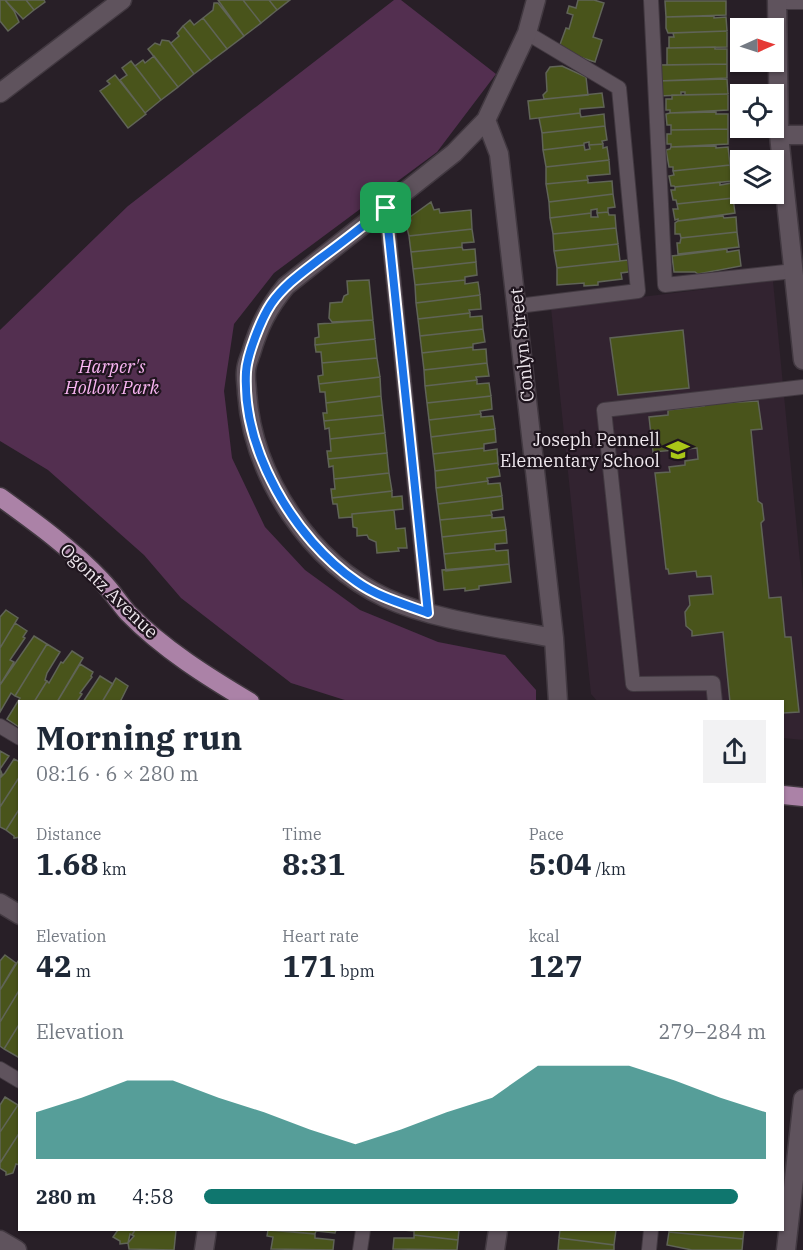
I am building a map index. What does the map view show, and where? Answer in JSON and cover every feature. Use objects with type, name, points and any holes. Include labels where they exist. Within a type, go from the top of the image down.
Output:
[{"type":"main road","name":"Ogontz Avenue","points":[[0,497],[50,532],[102,581],[128,613],[155,636],[205,676],[247,700]]},
{"type":"main road","points":[[784,795],[803,797]]},
{"type":"street","points":[[0,93],[122,0]]},
{"type":"street","points":[[536,0],[527,33],[486,120],[453,153],[286,286],[271,305],[259,327],[246,371],[249,419],[267,472],[296,522],[332,562],[358,583],[378,594],[428,613],[554,638]]},
{"type":"street","points":[[777,1],[778,84]]},
{"type":"street","name":"Conlyn Street","points":[[486,120],[499,154],[518,306],[554,638],[558,700]]},
{"type":"street","points":[[784,135],[803,135]]},
{"type":"street","points":[[779,138],[803,360]]},
{"type":"street","points":[[0,903],[18,914]]},
{"type":"street","points":[[786,1250],[795,1131],[803,1099]]},
{"type":"street","points":[[204,1250],[207,1231]]},
{"type":"street","points":[[495,1250],[498,1231]]},
{"type":"street","points":[[0,1240],[17,1250]]},
{"type":"lane","points":[[651,0],[665,285],[794,271]]},
{"type":"lane","points":[[777,1],[803,3]]},
{"type":"lane","points":[[518,306],[638,291],[619,88],[527,33]]},
{"type":"lane","points":[[386,208],[428,613]]},
{"type":"lane","points":[[716,700],[714,683],[633,684],[604,410],[803,387]]},
{"type":"lane","points":[[0,726],[18,737]]},
{"type":"lane","points":[[0,1069],[18,1080]]},
{"type":"lane","points":[[360,1250],[363,1231]]},
{"type":"lane","points":[[649,1250],[651,1231]]},
{"type":"shaded area","name":"Joseph Pennell Elementary School","points":[[773,281],[803,593],[803,740],[784,738],[784,700],[596,700],[591,694],[551,308]]},
{"type":"green space","name":"Harper's Hollow Park","points":[[394,0],[401,0],[496,74],[437,152],[274,273],[234,324],[224,391],[232,458],[265,527],[305,570],[360,610],[438,642],[505,655],[536,690],[536,700],[345,700],[291,683],[181,598],[144,555],[48,470],[0,441],[0,330],[128,206]]},
{"type":"building","points":[[0,0],[5,0],[19,22],[8,31],[0,21]]},
{"type":"building","points":[[5,0],[26,0],[34,10],[23,19]]},
{"type":"building","points":[[26,0],[44,0],[45,2],[34,10]]},
{"type":"building","points":[[218,0],[243,0],[261,23],[244,36]]},
{"type":"building","points":[[243,0],[269,0],[277,10],[261,23]]},
{"type":"building","points":[[269,0],[290,0],[277,10]]},
{"type":"building","points":[[578,0],[594,0],[604,3],[593,37],[602,40],[595,62],[558,50],[566,28],[569,29],[573,15],[567,13],[569,6],[576,8]]},
{"type":"building","points":[[665,1],[726,1],[726,15],[666,17]]},
{"type":"building","points":[[214,3],[218,3],[244,36],[227,49],[203,18],[213,10]]},
{"type":"building","points":[[714,16],[714,18],[726,17],[727,31],[668,33],[666,28],[666,17]]},
{"type":"building","points":[[203,18],[227,49],[211,61],[183,26],[190,20],[194,25]]},
{"type":"building","points":[[183,26],[211,61],[194,74],[169,41],[171,43],[179,36],[177,33]]},
{"type":"building","points":[[727,31],[727,47],[669,48],[669,37],[674,37],[673,33]]},
{"type":"building","points":[[162,40],[169,41],[194,74],[178,87],[148,49],[155,43],[160,45]]},
{"type":"building","points":[[715,47],[715,49],[727,49],[727,64],[667,65],[667,48]]},
{"type":"building","points":[[154,56],[178,87],[161,100],[135,66],[143,60],[145,63]]},
{"type":"building","points":[[131,61],[161,100],[145,113],[120,80],[127,75],[122,68]]},
{"type":"building","points":[[727,64],[727,78],[658,81],[657,65]]},
{"type":"building","points":[[562,66],[586,77],[588,95],[544,99],[543,95],[547,91],[546,73],[550,67]]},
{"type":"building","points":[[115,75],[146,114],[128,128],[100,91],[110,84],[107,81]]},
{"type":"building","points":[[727,79],[728,94],[685,95],[685,92],[681,92],[681,95],[659,96],[658,81]]},
{"type":"building","points":[[602,93],[604,107],[580,109],[580,113],[530,119],[528,101]]},
{"type":"building","points":[[728,94],[728,110],[670,113],[670,110],[666,110],[666,99],[672,99],[672,95]]},
{"type":"building","points":[[716,112],[716,114],[728,114],[728,129],[671,130],[671,125],[667,125],[666,114]]},
{"type":"building","points":[[580,113],[581,117],[604,114],[605,126],[542,133],[539,118]]},
{"type":"building","points":[[605,126],[607,140],[602,141],[603,144],[589,145],[589,142],[584,145],[543,150],[542,133]]},
{"type":"building","points":[[728,129],[728,144],[671,147],[671,144],[667,144],[667,134],[671,134],[671,130]]},
{"type":"building","points":[[603,144],[603,148],[607,147],[609,160],[546,167],[543,150],[584,145],[585,150],[590,149],[589,145]]},
{"type":"building","points":[[671,147],[728,147],[730,165],[673,171],[673,167],[669,167],[666,150]]},
{"type":"building","points":[[609,160],[610,174],[587,176],[588,180],[546,184],[546,167]]},
{"type":"building","points":[[730,165],[730,181],[675,187],[671,186],[669,176],[674,175],[673,171]]},
{"type":"building","points":[[588,180],[588,183],[612,181],[613,194],[549,202],[546,184]]},
{"type":"building","points":[[720,182],[720,185],[730,183],[730,198],[677,204],[676,200],[673,200],[671,190],[675,190],[675,187]]},
{"type":"building","points":[[613,194],[615,207],[608,208],[608,212],[597,213],[597,209],[591,210],[591,213],[550,218],[549,202]]},
{"type":"building","points":[[730,198],[730,204],[734,204],[735,213],[678,221],[678,219],[675,220],[673,209],[678,209],[677,204]]},
{"type":"building","points":[[431,202],[434,210],[439,209],[440,213],[471,210],[472,229],[409,236],[406,224],[411,221],[410,217]]},
{"type":"building","points":[[608,212],[609,215],[615,215],[616,228],[553,234],[550,218],[591,213],[591,217],[598,217],[597,213]]},
{"type":"building","points":[[723,216],[724,218],[736,217],[737,232],[681,238],[680,234],[675,234],[675,223],[678,221]]},
{"type":"building","points":[[616,228],[618,244],[554,251],[553,234]]},
{"type":"building","points":[[472,229],[474,242],[462,243],[462,247],[411,252],[409,236]]},
{"type":"building","points":[[737,232],[739,247],[678,254],[677,243],[680,243],[681,238]]},
{"type":"building","points":[[618,244],[620,261],[557,268],[554,251]]},
{"type":"building","points":[[462,247],[463,250],[475,249],[476,262],[413,269],[411,252]]},
{"type":"building","points":[[727,249],[727,252],[739,250],[741,266],[698,274],[674,272],[672,256]]},
{"type":"building","points":[[628,260],[630,269],[628,272],[621,273],[622,279],[598,282],[598,285],[584,286],[584,283],[557,285],[557,268]]},
{"type":"building","points":[[476,262],[477,275],[465,277],[465,280],[415,285],[413,269]]},
{"type":"building","points":[[369,280],[373,320],[332,322],[329,318],[330,303],[342,302],[344,296],[348,294],[347,281]]},
{"type":"building","points":[[465,280],[465,284],[478,282],[480,295],[416,303],[415,285]]},
{"type":"building","points":[[480,295],[481,309],[469,310],[470,313],[418,319],[416,303]]},
{"type":"building","points":[[470,313],[470,317],[482,316],[483,329],[420,336],[418,319]]},
{"type":"building","points":[[373,320],[375,339],[315,345],[315,338],[319,337],[318,324]]},
{"type":"building","points":[[483,329],[485,342],[473,344],[473,347],[422,353],[420,336]]},
{"type":"building","points":[[683,330],[689,388],[618,395],[610,338]]},
{"type":"building","points":[[375,339],[377,358],[322,363],[321,352],[316,352],[315,345]]},
{"type":"building","points":[[473,347],[473,350],[486,349],[487,363],[424,370],[422,353]]},
{"type":"building","points":[[377,358],[380,377],[319,384],[318,376],[323,375],[322,363]]},
{"type":"building","points":[[487,363],[489,376],[476,377],[477,380],[425,386],[424,370]]},
{"type":"building","points":[[380,377],[381,396],[326,403],[325,392],[320,392],[319,384]]},
{"type":"building","points":[[477,380],[477,384],[489,383],[491,396],[427,403],[425,386]]},
{"type":"building","points":[[381,396],[383,415],[324,421],[323,413],[327,413],[326,403]]},
{"type":"building","points":[[491,396],[492,409],[480,411],[481,414],[429,420],[427,403]]},
{"type":"building","points":[[758,401],[762,429],[751,430],[758,501],[762,504],[764,520],[761,523],[769,598],[781,597],[785,637],[791,637],[799,712],[784,713],[784,700],[730,700],[723,632],[692,636],[692,631],[686,626],[685,612],[690,605],[689,596],[713,594],[711,576],[697,577],[696,571],[669,574],[666,569],[655,473],[670,472],[669,467],[685,465],[685,461],[698,459],[697,448],[653,452],[649,417],[668,415],[668,410],[704,406],[704,404]]},
{"type":"building","points":[[481,414],[481,417],[493,416],[495,429],[431,437],[429,420]]},
{"type":"building","points":[[383,415],[385,433],[330,439],[329,428],[325,429],[324,421]]},
{"type":"building","points":[[495,429],[496,442],[484,444],[484,448],[433,454],[431,437]]},
{"type":"building","points":[[385,433],[387,453],[328,459],[327,451],[331,451],[330,439]]},
{"type":"building","points":[[484,448],[484,451],[497,449],[498,463],[435,471],[433,454]]},
{"type":"building","points":[[387,453],[389,473],[334,479],[333,466],[329,467],[328,459]]},
{"type":"building","points":[[498,463],[500,476],[487,478],[488,481],[436,488],[435,471]]},
{"type":"building","points":[[389,473],[392,491],[332,498],[331,489],[335,489],[334,479]]},
{"type":"building","points":[[488,481],[488,484],[500,483],[502,496],[438,504],[436,488]]},
{"type":"building","points":[[392,491],[392,497],[402,496],[403,509],[352,514],[352,517],[339,518],[337,504],[333,504],[332,498]]},
{"type":"building","points":[[502,496],[503,509],[491,511],[492,515],[440,520],[438,504]]},
{"type":"building","points":[[394,510],[396,529],[405,528],[407,548],[377,553],[376,542],[369,539],[367,535],[357,536],[357,528],[353,527],[352,514]]},
{"type":"building","points":[[492,515],[492,518],[504,517],[506,530],[442,537],[440,520]]},
{"type":"building","points":[[506,530],[507,543],[495,544],[495,549],[444,554],[442,537]]},
{"type":"building","points":[[495,549],[496,551],[508,550],[509,564],[446,571],[444,554]]},
{"type":"building","points":[[509,564],[511,582],[479,586],[479,589],[465,591],[465,588],[444,590],[442,570]]},
{"type":"building","points":[[6,610],[18,618],[0,648],[0,617]]},
{"type":"building","points":[[15,623],[27,631],[23,637],[25,638],[10,660],[14,662],[0,685],[0,648]]},
{"type":"building","points":[[34,636],[47,644],[15,696],[11,693],[0,712],[0,685]]},
{"type":"building","points":[[47,644],[60,652],[47,673],[45,680],[47,681],[35,700],[19,700],[20,698],[15,696]]},
{"type":"building","points":[[72,651],[83,658],[58,700],[35,700],[47,681],[49,683],[61,662],[63,663]]},
{"type":"building","points":[[80,664],[93,672],[78,700],[58,700]]},
{"type":"building","points":[[100,676],[113,684],[103,700],[84,700]]},
{"type":"building","points":[[116,678],[128,686],[121,700],[103,700]]},
{"type":"building","points":[[18,701],[18,726],[7,719]]},
{"type":"building","points":[[0,751],[9,756],[0,769]]},
{"type":"building","points":[[14,759],[18,761],[18,779],[0,807],[0,778]]},
{"type":"building","points":[[18,779],[18,811],[6,830],[0,827],[0,807]]},
{"type":"building","points":[[18,811],[18,837],[14,838],[6,830]]},
{"type":"building","points":[[5,955],[16,963],[0,990],[0,961]]},
{"type":"building","points":[[18,961],[18,992],[0,1022],[0,990]]},
{"type":"building","points":[[18,992],[18,1026],[4,1049],[0,1046],[0,1022]]},
{"type":"building","points":[[18,1026],[18,1057],[4,1049]]},
{"type":"building","points":[[5,1097],[18,1105],[0,1132],[0,1105]]},
{"type":"building","points":[[18,1105],[18,1135],[0,1163],[0,1132]]},
{"type":"building","points":[[18,1135],[18,1164],[16,1164],[13,1173],[6,1175],[6,1172],[0,1168],[0,1163]]},
{"type":"building","points":[[117,1231],[134,1231],[132,1235],[130,1234],[128,1243],[120,1244],[120,1241],[113,1237]]},
{"type":"building","points":[[134,1231],[176,1231],[174,1250],[129,1249],[128,1243],[134,1236],[132,1235]]},
{"type":"building","points":[[268,1231],[315,1234],[315,1238],[334,1240],[333,1250],[271,1249],[273,1237],[267,1236]]},
{"type":"building","points":[[286,1231],[316,1231],[315,1234]]},
{"type":"building","points":[[414,1231],[459,1231],[458,1240],[414,1235]]},
{"type":"building","points":[[560,1231],[616,1231],[614,1245],[559,1238]]},
{"type":"building","points":[[669,1231],[744,1231],[743,1239]]},
{"type":"building","points":[[669,1232],[743,1239],[742,1250],[692,1250],[667,1245]]},
{"type":"building","points":[[414,1235],[458,1240],[457,1250],[393,1249],[394,1238],[414,1238]]},
{"type":"building","points":[[559,1238],[614,1245],[614,1250],[558,1250]]},
{"type":"place","name":"Joseph Pennell Elementary School","points":[[678,450]]},
{"type":"route","points":[[386,208],[428,613],[388,599],[358,583],[332,562],[296,522],[267,472],[249,419],[246,371],[259,327],[271,305],[286,286],[386,208]]}]
